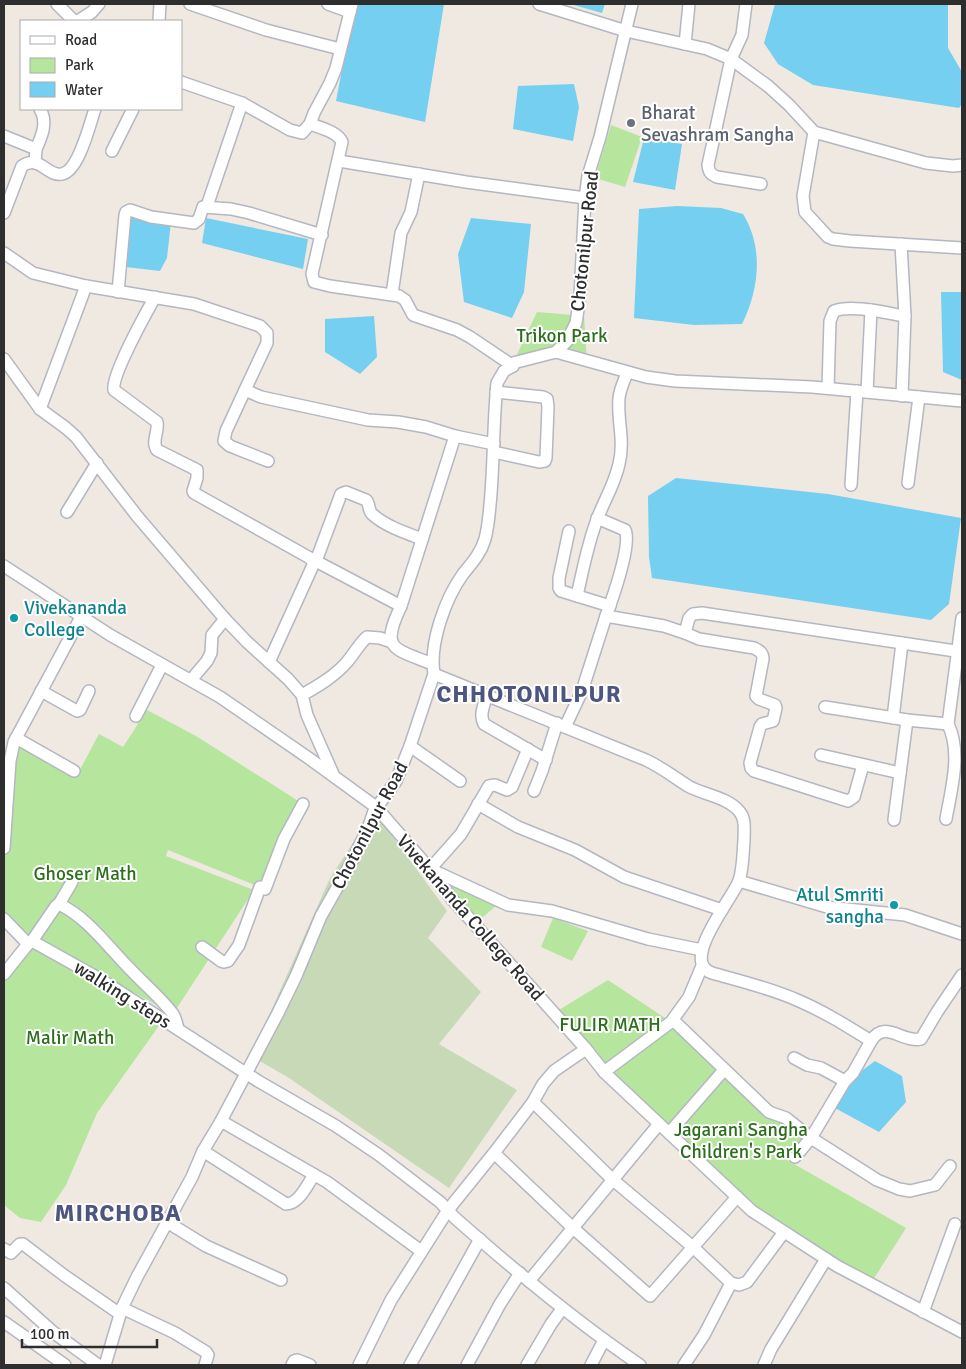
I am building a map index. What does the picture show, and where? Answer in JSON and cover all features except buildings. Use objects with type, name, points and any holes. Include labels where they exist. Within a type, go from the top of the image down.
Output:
[{"type":"street","points":[[56,4],[73,20]]},
{"type":"street","points":[[80,20],[92,12],[99,4]]},
{"type":"street","points":[[159,20],[160,4]]},
{"type":"street","points":[[190,4],[266,30],[340,49]]},
{"type":"street","points":[[182,82],[242,103],[298,133],[306,131],[336,68],[351,8],[328,4]]},
{"type":"street","points":[[539,4],[626,31],[707,49],[731,58],[768,86],[814,132],[926,164],[962,165]]},
{"type":"street","name":"Chotonilpur Road","points":[[105,1365],[121,1311],[192,1177],[203,1151],[282,1006],[321,916],[369,826],[376,808],[396,781],[410,746],[433,669],[439,626],[449,598],[463,575],[476,559],[485,539],[492,486],[497,383],[504,371],[513,366],[513,363],[556,352],[567,341],[576,323],[580,296],[585,198],[588,176],[600,137],[632,4]]},
{"type":"street","points":[[685,44],[689,4]]},
{"type":"street","points":[[746,4],[742,35],[731,58],[708,165],[709,171],[717,177],[761,184]]},
{"type":"street","points":[[118,292],[124,215],[130,210],[151,217],[194,223],[199,219],[202,209],[207,206],[242,103]]},
{"type":"street","points":[[34,162],[37,154],[36,149],[44,127],[44,119],[40,110]]},
{"type":"street","points":[[4,213],[22,166],[34,162],[55,174],[62,174],[73,166],[81,151],[95,110]]},
{"type":"street","points":[[112,151],[130,119],[133,110]]},
{"type":"street","points":[[310,124],[340,138],[342,142],[312,274],[314,282],[330,286],[392,294],[405,300],[414,316],[457,330],[513,366]]},
{"type":"street","points":[[814,132],[803,196],[805,212],[828,237],[833,240],[962,248]]},
{"type":"street","points":[[4,136],[36,149]]},
{"type":"street","points":[[339,161],[585,198]]},
{"type":"street","points":[[392,294],[400,238],[411,212],[419,174]]},
{"type":"street","points":[[207,206],[249,213],[322,235]]},
{"type":"street","points":[[901,244],[905,316],[902,396]]},
{"type":"street","points":[[4,253],[33,273],[86,286],[201,306],[260,326],[267,333],[267,343],[226,431],[224,441],[230,446],[268,462]]},
{"type":"street","points":[[40,409],[86,286]]},
{"type":"street","points":[[155,297],[117,374],[114,390],[157,422],[158,428],[154,442],[157,450],[197,470],[194,493],[401,606]]},
{"type":"street","points":[[828,388],[832,314],[834,311],[839,309],[871,310],[905,316]]},
{"type":"street","points":[[850,485],[871,310]]},
{"type":"street","points":[[556,352],[627,373],[675,381],[730,382],[828,388],[962,401]]},
{"type":"street","points":[[4,359],[40,409],[76,437],[137,516],[225,619],[302,695],[307,715],[322,746],[329,767],[336,777]]},
{"type":"street","points":[[577,596],[597,518],[614,481],[619,464],[622,447],[619,399],[621,386],[627,373]]},
{"type":"street","points":[[246,390],[270,400],[368,420],[398,422],[426,427],[539,462],[545,461],[547,399],[496,392]]},
{"type":"street","points":[[908,484],[919,397]]},
{"type":"street","points":[[455,436],[401,606],[391,627],[390,638],[392,642],[400,651],[433,669],[487,695],[654,764],[689,786],[730,804],[740,812],[745,821],[739,881],[702,950],[702,966],[707,972],[797,999],[824,1012],[871,1041]]},
{"type":"street","points":[[67,512],[97,463]]},
{"type":"street","points":[[269,662],[314,567],[313,559],[341,494],[346,492],[366,500],[373,514],[389,525],[422,539]]},
{"type":"street","points":[[534,792],[561,725],[582,691],[623,561],[627,533],[621,527],[597,518]]},
{"type":"street","points":[[569,531],[558,584],[561,591],[577,596],[608,611],[699,639],[754,648],[760,651],[763,655],[756,696],[758,699],[775,705],[776,708],[773,721],[762,724],[760,727],[750,763],[754,771],[848,801],[854,797],[863,764]]},
{"type":"street","name":"Vivekananda College Road","points":[[4,566],[81,617],[220,697],[336,777],[376,808],[430,869],[452,899],[586,1048],[604,1072],[752,1211],[826,1259],[876,1288],[962,1332]]},
{"type":"street","points":[[684,633],[689,618],[693,614],[702,613],[960,652]]},
{"type":"street","points":[[4,848],[10,761],[16,738],[81,617]]},
{"type":"street","points":[[946,819],[955,747],[948,724],[960,652],[962,618]]},
{"type":"street","points":[[191,680],[207,661],[211,653],[212,634],[225,619]]},
{"type":"street","points":[[302,695],[335,674],[367,637],[380,638],[392,642]]},
{"type":"street","points":[[893,718],[902,643]]},
{"type":"street","points":[[136,716],[162,665]]},
{"type":"street","points":[[41,691],[78,711],[89,691]]},
{"type":"street","points":[[487,695],[481,719],[484,724],[546,760]]},
{"type":"street","points":[[825,707],[907,720],[948,724]]},
{"type":"street","points":[[894,820],[907,720]]},
{"type":"street","points":[[16,738],[74,771]]},
{"type":"street","points":[[410,746],[460,782]]},
{"type":"street","points":[[528,749],[512,787],[507,790],[495,785],[489,786],[461,834],[430,869],[508,905],[552,912],[648,939],[702,950]]},
{"type":"street","points":[[820,755],[900,773]]},
{"type":"street","points":[[202,947],[224,962],[228,961],[237,952],[262,888],[284,839],[303,804]]},
{"type":"street","points":[[478,804],[518,827],[575,850],[624,877],[722,910]]},
{"type":"street","points":[[739,881],[827,907],[905,915],[962,934]]},
{"type":"street","points":[[4,974],[59,904],[72,882]]},
{"type":"street","points":[[59,904],[82,920],[100,936],[173,1014],[178,1029]]},
{"type":"street","name":"walking steps","points":[[4,919],[30,942],[100,979],[246,1073],[359,1141],[440,1202],[455,1218],[562,1309],[640,1365]]},
{"type":"street","points":[[604,1072],[673,1020],[689,998],[702,966]]},
{"type":"street","points":[[795,1157],[810,1138],[876,1034],[880,1032],[897,1034],[915,1040],[921,1039],[937,1012],[960,985]]},
{"type":"street","points":[[673,1020],[769,1112],[786,1118],[810,1138],[877,1180],[899,1189],[910,1191],[935,1185],[950,1166]]},
{"type":"street","points":[[359,1365],[391,1300],[448,1210],[533,1102],[543,1084],[554,1071],[586,1048]]},
{"type":"street","points":[[794,1058],[807,1065],[821,1068],[845,1081]]},
{"type":"street","points":[[669,1133],[724,1070]]},
{"type":"street","points":[[533,1102],[612,1179],[694,1248],[731,1283],[739,1284],[746,1282],[784,1232]]},
{"type":"street","points":[[221,1121],[346,1195],[421,1251]]},
{"type":"street","points":[[529,1281],[659,1124]]},
{"type":"street","points":[[203,1151],[286,1204],[292,1204],[296,1201],[314,1175]]},
{"type":"street","points":[[494,1153],[573,1228],[650,1296],[737,1197]]},
{"type":"street","points":[[167,1222],[206,1246],[281,1280]]},
{"type":"street","points":[[923,1312],[955,1224]]},
{"type":"street","points":[[410,1365],[480,1239]]},
{"type":"street","points":[[4,1249],[11,1253],[20,1244],[23,1244],[64,1276],[121,1311],[176,1333],[206,1352],[208,1354],[205,1365]]},
{"type":"street","points":[[764,1365],[771,1349],[826,1259]]},
{"type":"street","points":[[467,1365],[500,1304],[520,1273]]},
{"type":"street","points":[[684,1365],[704,1335],[731,1283]]},
{"type":"street","points":[[4,1288],[53,1332],[98,1365]]},
{"type":"street","points":[[527,1365],[562,1309]]},
{"type":"street","points":[[4,1322],[64,1365]]},
{"type":"street","points":[[591,1365],[604,1340]]},
{"type":"street","points":[[292,1365],[297,1360],[310,1365]]},
{"type":"green space","points":[[611,125],[642,137],[625,187],[595,178]]},
{"type":"green space","name":"Trikon Park","points":[[537,312],[584,316],[587,361],[551,354],[513,363]]},
{"type":"green space","name":"Ghoser Math","points":[[147,710],[196,736],[303,804],[265,889],[168,850],[166,856],[254,890],[173,1014],[37,939],[27,940],[4,914],[4,851],[18,744],[76,777],[99,734],[123,747]]},
{"type":"green space","points":[[374,811],[447,911],[428,938],[481,992],[439,1044],[517,1090],[449,1188],[289,1078],[251,1056],[330,878]]},
{"type":"green space","points":[[440,877],[497,905],[476,923]]},
{"type":"green space","points":[[553,918],[588,931],[572,961],[541,947]]},
{"type":"green space","name":"Malir Math","points":[[31,947],[163,1020],[97,1113],[66,1185],[41,1222],[20,1218],[4,1205],[4,960],[11,966]]},
{"type":"green space","name":"Jagarani Sangha Children's Park","points":[[608,980],[671,1022],[671,1025],[718,1071],[806,1138],[787,1160],[906,1228],[873,1280],[785,1231],[756,1208],[604,1072],[554,1013]]},
{"type":"water","points":[[357,4],[444,4],[425,122],[336,101],[350,28]]},
{"type":"water","points":[[570,4],[605,4],[602,13]]},
{"type":"water","points":[[775,4],[948,4],[948,48],[962,72],[962,104],[959,108],[813,85],[778,64],[764,43]]},
{"type":"water","points":[[574,84],[579,107],[573,141],[513,129],[518,86]]},
{"type":"water","points":[[644,138],[682,144],[675,190],[633,182]]},
{"type":"water","points":[[677,206],[721,208],[743,214],[750,227],[754,241],[757,269],[752,297],[742,324],[694,325],[634,318],[639,209]]},
{"type":"water","points":[[128,217],[171,222],[167,258],[160,271],[126,267]]},
{"type":"water","points":[[206,218],[308,239],[303,269],[202,243]]},
{"type":"water","points":[[471,218],[531,224],[524,292],[512,318],[464,302],[458,254]]},
{"type":"water","points":[[941,292],[962,292],[962,380],[943,372]]},
{"type":"water","points":[[374,316],[377,357],[360,374],[325,352],[325,319]]},
{"type":"water","points":[[676,478],[828,494],[961,518],[949,604],[931,620],[652,578],[649,557],[648,496]]},
{"type":"water","points":[[875,1061],[902,1076],[906,1102],[879,1132],[835,1108],[845,1083]]},
{"type":"place","name":"Bharat Sevashram Sangha","points":[[631,123]]},
{"type":"place","name":"Vivekananda College","points":[[14,618]]},
{"type":"place","name":"Atul Smriti sangha","points":[[894,905]]},
{"type":"district","name":"CHHOTONILPUR","points":[[529,694]]},
{"type":"district","name":"MIRCHOBA","points":[[118,1213]]},
{"type":"park label","name":"FULIR MATH","points":[[610,1024]]}]
